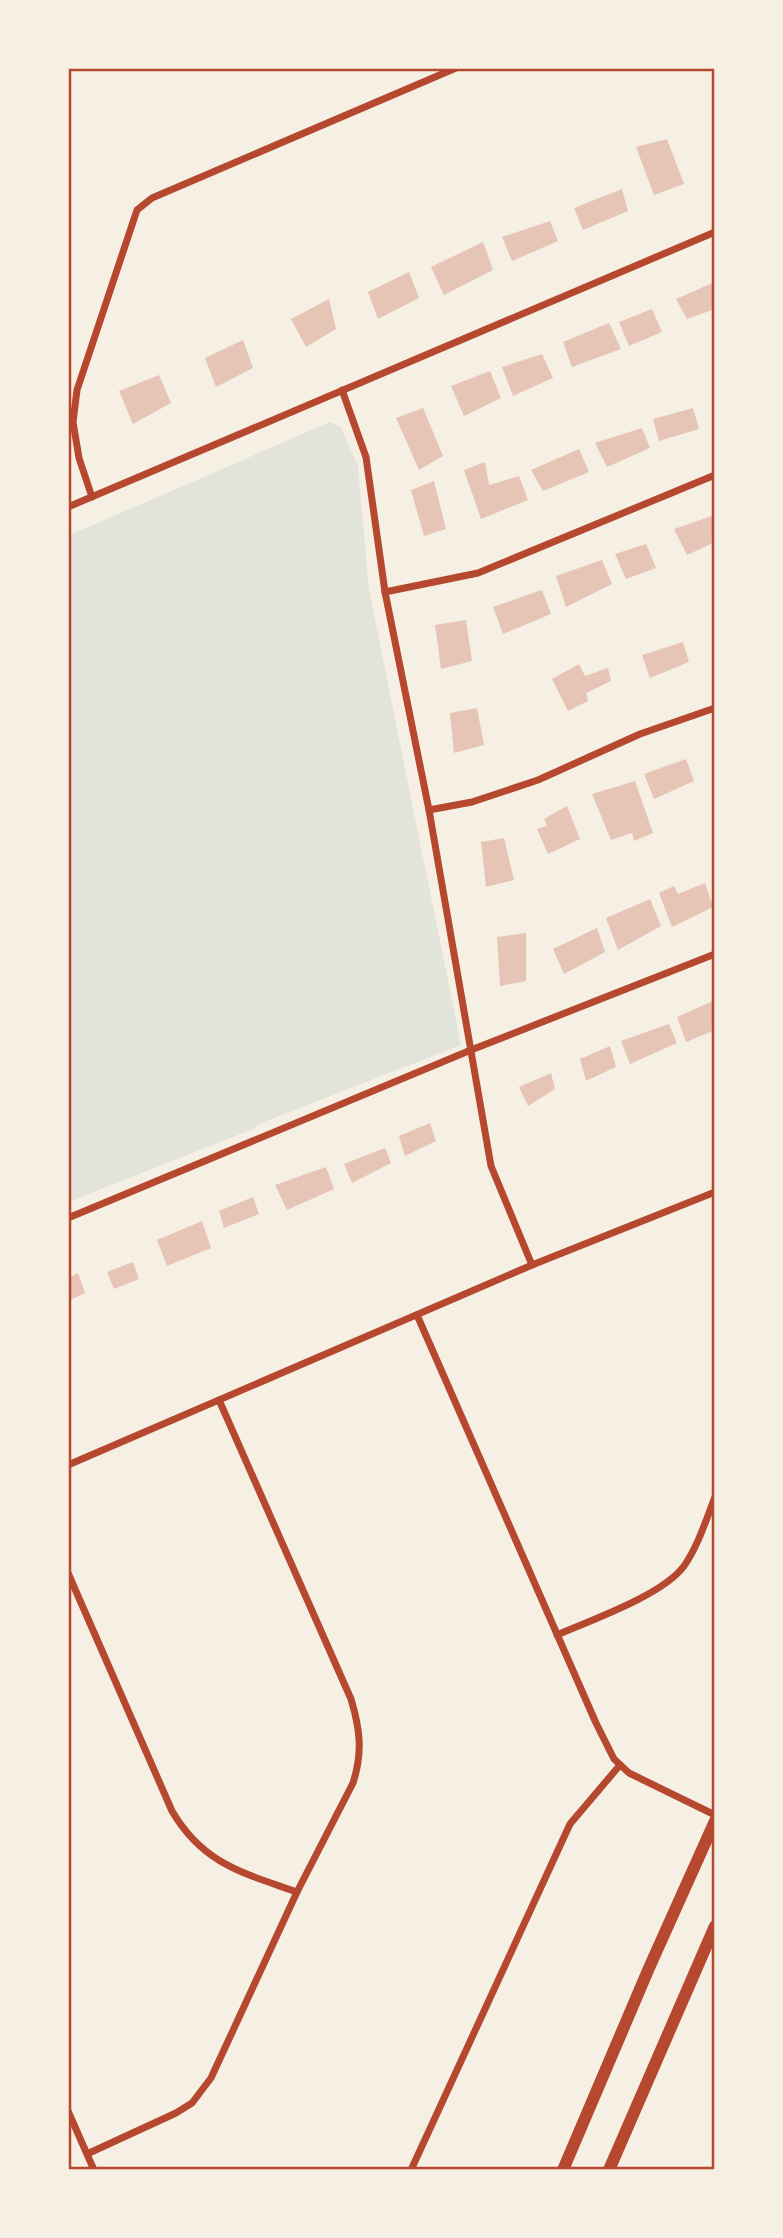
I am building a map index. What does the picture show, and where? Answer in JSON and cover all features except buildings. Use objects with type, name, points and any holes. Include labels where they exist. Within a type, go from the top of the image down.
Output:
[{"type":"main road","points":[[563,2170],[715,1821]]},
{"type":"main road","points":[[609,2170],[715,1926]]},
{"type":"street","points":[[92,497],[79,458],[73,422],[77,390],[137,210],[152,198],[456,68]]},
{"type":"street","points":[[68,507],[715,232]]},
{"type":"street","points":[[342,390],[366,457],[385,592],[429,810],[491,1166],[532,1265]]},
{"type":"street","points":[[385,592],[478,573],[715,475]]},
{"type":"street","points":[[429,810],[472,802],[538,780],[640,734],[715,708]]},
{"type":"street","points":[[68,1218],[471,1050],[715,954]]},
{"type":"street","points":[[68,1465],[532,1265],[715,1192]]},
{"type":"street","points":[[416,1315],[614,1759],[629,1773],[715,1815]]},
{"type":"street","points":[[87,2154],[176,2113],[192,2103],[201,2092],[218,2066],[297,1892],[353,1783],[359,1766],[360,1729],[351,1699],[219,1400]]},
{"type":"street","points":[[557,1635],[646,1594],[676,1576],[694,1547],[715,1497]]},
{"type":"street","points":[[68,1573],[180,1825],[204,1851],[225,1866],[297,1892]]},
{"type":"street","points":[[411,2170],[570,1824],[620,1765]]},
{"type":"street","points":[[68,2111],[94,2170]]},
{"type":"shaded area","points":[[330,422],[341,427],[358,466],[369,590],[461,1045],[68,1202],[68,536]]}]
